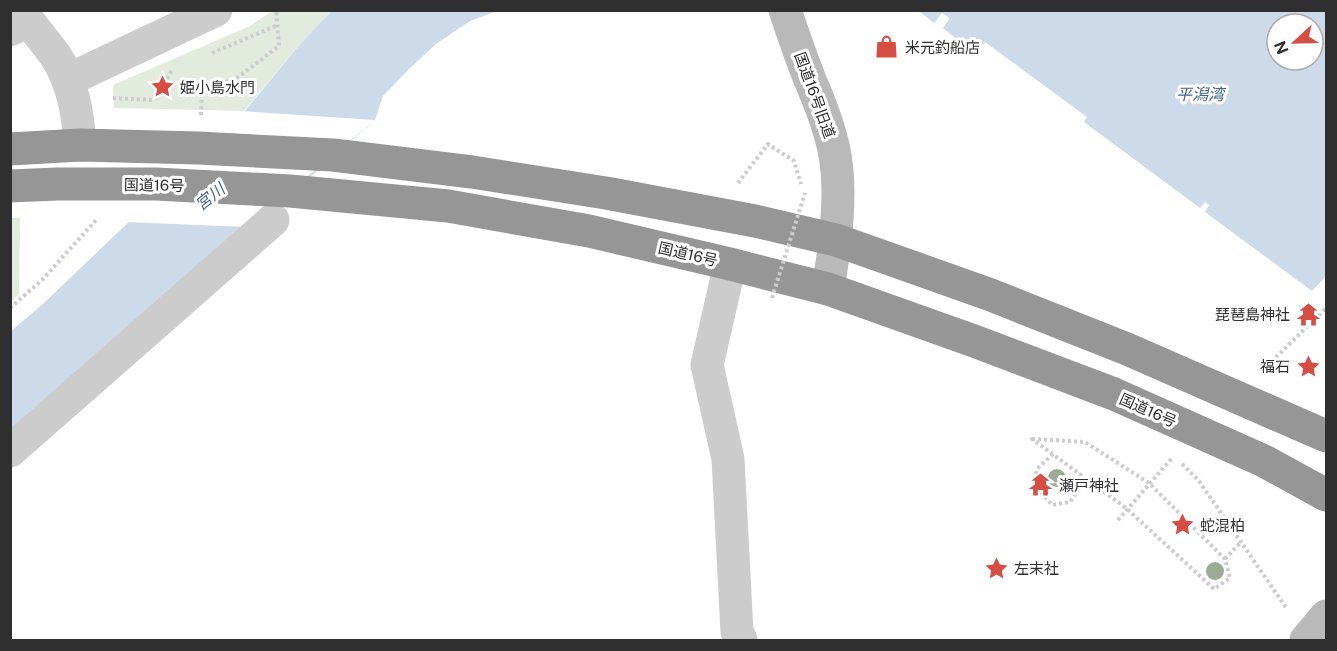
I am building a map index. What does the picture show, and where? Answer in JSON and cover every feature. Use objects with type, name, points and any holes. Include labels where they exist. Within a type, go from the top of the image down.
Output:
[{"type":"highway","points":[[10,149],[199,135],[333,155],[472,172],[606,193],[755,221],[836,240],[991,295],[1116,345],[1326,436]]},
{"type":"highway","name":"国道16号","points":[[10,186],[156,184],[290,191],[459,208],[589,231],[730,264],[828,289],[1114,394],[1264,461],[1326,495]]},
{"type":"street","points":[[68,80],[216,10]]},
{"type":"street","name":"国道16号旧道","points":[[785,10],[827,122],[835,152],[836,240],[828,289]]},
{"type":"street","points":[[19,21],[56,56],[68,80],[78,115],[80,145]]},
{"type":"street","points":[[10,451],[273,220]]},
{"type":"street","points":[[730,264],[707,364],[728,459],[737,632],[741,640]]},
{"type":"street","points":[[1306,640],[1326,616]]},
{"type":"path","points":[[199,135],[202,93],[208,88],[237,78],[279,46],[276,10]]},
{"type":"path","points":[[203,57],[278,25]]},
{"type":"path","points":[[106,98],[154,100],[171,70],[182,66]]},
{"type":"path","points":[[732,191],[768,144],[794,161],[805,193],[772,298]]},
{"type":"path","points":[[10,308],[42,280],[104,211]]},
{"type":"path","points":[[1262,370],[1326,308]]},
{"type":"path","points":[[1032,439],[1086,442],[1149,483],[1226,559],[1230,578],[1214,589],[1126,508],[1086,479],[1032,439]]},
{"type":"path","points":[[1053,454],[1037,469],[1034,484],[1052,505],[1070,502],[1086,479]]},
{"type":"path","points":[[1118,520],[1126,508],[1174,456],[1199,482],[1287,609]]},
{"type":"path","points":[[1226,559],[1240,543]]},
{"type":"shaded area","points":[[272,11],[332,11],[301,43],[244,111],[114,108],[113,85],[250,26]]},
{"type":"shaded area","points":[[11,218],[20,218],[19,294],[11,302]]},
{"type":"water","name":"宮川","points":[[332,11],[497,11],[470,21],[436,44],[383,96],[375,120],[11,440],[10,332],[44,303],[244,112],[301,43]]},
{"type":"water","name":"平潟湾","points":[[919,11],[1326,11],[1326,276],[1312,291],[1205,212],[1209,205],[1205,202],[1200,208],[1084,122],[1087,117],[985,42],[975,54],[943,28],[950,18],[942,13],[934,23]]},
{"type":"pier","points":[[240,111],[375,120],[247,227],[124,222]]},
{"type":"place","name":"米元釣船店","points":[[887,47]]},
{"type":"place","name":"姫小島水門","points":[[162,87]]},
{"type":"place","name":"琵琶島神社","points":[[1308,314]]},
{"type":"place","name":"福石","points":[[1308,366]]},
{"type":"place","name":"瀬戸神社","points":[[1041,485]]},
{"type":"place","name":"蛇混柏","points":[[1182,525]]},
{"type":"place","name":"左末社","points":[[996,568]]}]
